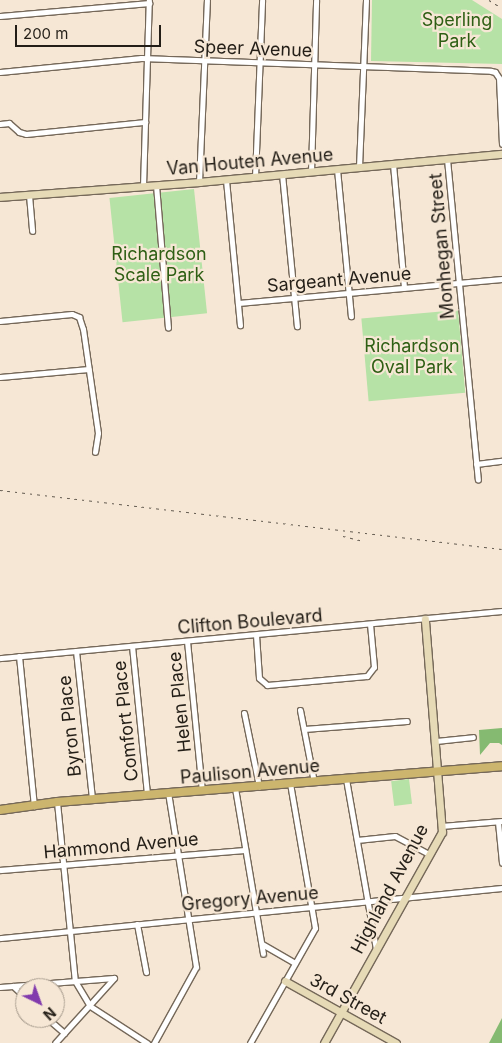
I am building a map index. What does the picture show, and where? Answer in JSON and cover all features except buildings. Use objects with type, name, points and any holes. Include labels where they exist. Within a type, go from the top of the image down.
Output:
[{"type":"main road","name":"Paulison Avenue","points":[[0,810],[57,802],[147,794],[502,766]]},
{"type":"street","points":[[199,182],[207,0]]},
{"type":"street","points":[[255,177],[262,0]]},
{"type":"street","points":[[311,172],[316,0]]},
{"type":"street","points":[[359,167],[366,0]]},
{"type":"street","points":[[0,16],[97,3],[149,2],[143,186]]},
{"type":"street","name":"Speer Avenue","points":[[0,72],[148,59],[495,72],[498,75],[502,144]]},
{"type":"street","points":[[0,124],[9,123],[19,132],[26,134],[145,122]]},
{"type":"street","name":"Van Houten Avenue","points":[[0,197],[226,180],[502,154]]},
{"type":"street","name":"Monhegan Street","points":[[447,159],[478,480]]},
{"type":"street","points":[[392,164],[404,288]]},
{"type":"street","points":[[337,169],[351,316]]},
{"type":"street","points":[[282,174],[297,326]]},
{"type":"street","points":[[226,180],[240,325]]},
{"type":"street","points":[[156,185],[168,327]]},
{"type":"street","points":[[29,195],[32,231]]},
{"type":"street","name":"Sargeant Avenue","points":[[238,303],[502,279]]},
{"type":"street","points":[[0,321],[76,315],[82,321],[98,434],[95,452]]},
{"type":"street","points":[[0,377],[89,369]]},
{"type":"street","points":[[476,464],[502,461]]},
{"type":"street","name":"Clifton Boulevard","points":[[0,658],[256,636],[502,611]]},
{"type":"street","name":"Highland Avenue","points":[[324,1043],[442,832],[436,771],[436,741],[424,619]]},
{"type":"street","points":[[256,636],[259,678],[267,685],[367,676],[374,667],[370,624]]},
{"type":"street","name":"Helen Place","points":[[187,641],[202,790]]},
{"type":"street","name":"Comfort Place","points":[[132,646],[147,794]]},
{"type":"street","name":"Byron Place","points":[[76,651],[92,799]]},
{"type":"street","points":[[19,656],[34,806]]},
{"type":"street","points":[[300,710],[314,782]]},
{"type":"street","points":[[244,713],[259,786]]},
{"type":"street","points":[[304,729],[407,721]]},
{"type":"street","points":[[436,741],[473,737]]},
{"type":"street","points":[[346,779],[376,950]]},
{"type":"street","points":[[250,1043],[314,928],[290,783]]},
{"type":"street","points":[[235,788],[263,954]]},
{"type":"street","points":[[154,1043],[196,967],[168,793]]},
{"type":"street","points":[[57,802],[75,981],[90,1006],[147,1043]]},
{"type":"street","points":[[441,826],[500,821],[502,863]]},
{"type":"street","points":[[357,840],[395,836],[429,854]]},
{"type":"street","name":"Hammond Avenue","points":[[0,870],[245,850]]},
{"type":"street","name":"Gregory Avenue","points":[[0,938],[502,888]]},
{"type":"street","points":[[138,924],[146,972]]},
{"type":"street","points":[[262,944],[295,963]]},
{"type":"street","points":[[0,988],[114,978],[55,1043]]},
{"type":"street","name":"3rd Street","points":[[285,981],[392,1042]]},
{"type":"street","points":[[59,1028],[64,1033]]},
{"type":"green space","name":"Sperling Park","points":[[372,0],[472,0],[502,19],[502,64],[371,61]]},
{"type":"green space","name":"Richardson Scale Park","points":[[194,189],[207,313],[123,322],[109,198]]},
{"type":"green space","name":"Richardson Oval Park","points":[[458,310],[465,393],[369,401],[361,318]]},
{"type":"green space","points":[[502,728],[502,745],[490,743],[480,755],[479,730]]},
{"type":"green space","points":[[409,779],[412,804],[394,806],[391,781]]},
{"type":"green space","points":[[502,1018],[502,1043],[489,1043]]},
{"type":"railway","points":[[489,0],[502,8]]},
{"type":"railway","points":[[0,490],[502,549]]},
{"type":"railway","points":[[343,536],[363,541]]}]
